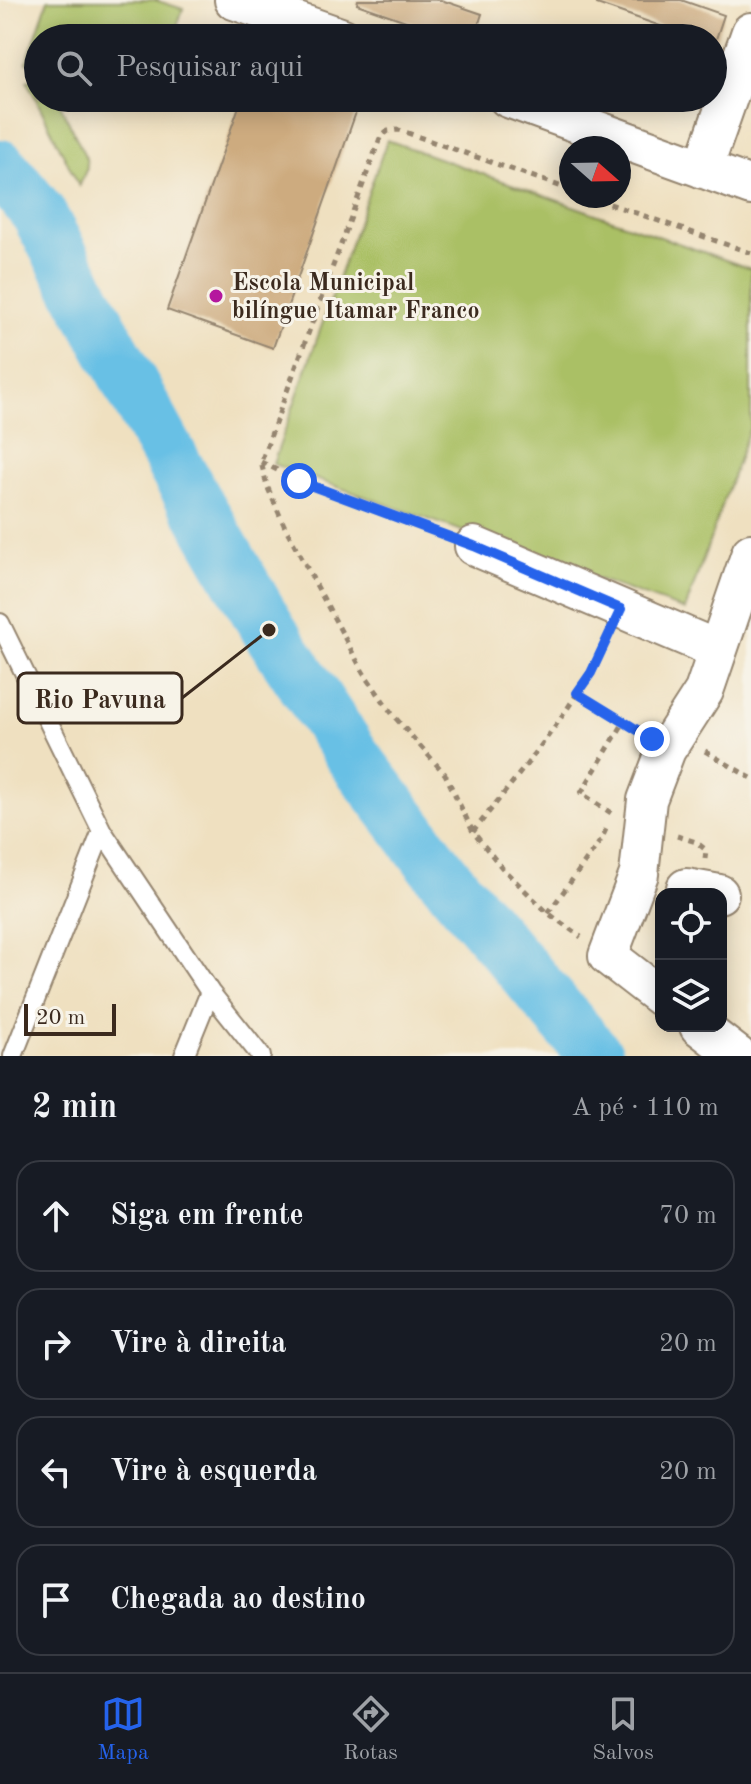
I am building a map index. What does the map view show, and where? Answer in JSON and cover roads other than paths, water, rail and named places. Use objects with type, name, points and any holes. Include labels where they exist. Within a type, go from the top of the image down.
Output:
[{"type":"street","points":[[234,0],[310,12]]},
{"type":"street","points":[[727,100],[751,32]]},
{"type":"street","points":[[546,112],[751,186]]},
{"type":"street","points":[[703,169],[723,112]]},
{"type":"street","points":[[474,546],[718,650]]},
{"type":"street","points":[[655,992],[608,956],[639,874],[647,800],[671,742],[704,691],[751,553]]},
{"type":"street","points":[[727,896],[751,900]]},
{"type":"street","points":[[707,1032],[738,1056]]},
{"type":"lane","points":[[0,623],[102,831],[210,992],[261,1056]]},
{"type":"lane","points":[[13,1056],[102,831]]},
{"type":"lane","points":[[184,1056],[210,992]]},
{"type":"waterway","points":[[0,167],[38,213],[181,477],[269,630],[354,758],[441,873],[596,1056]]},
{"type":"place","name":"Escola Municipal bilíngue Itamar Franco","points":[[216,296]]},
{"type":"place","name":"Rio Pavuna","points":[[269,630]]}]
